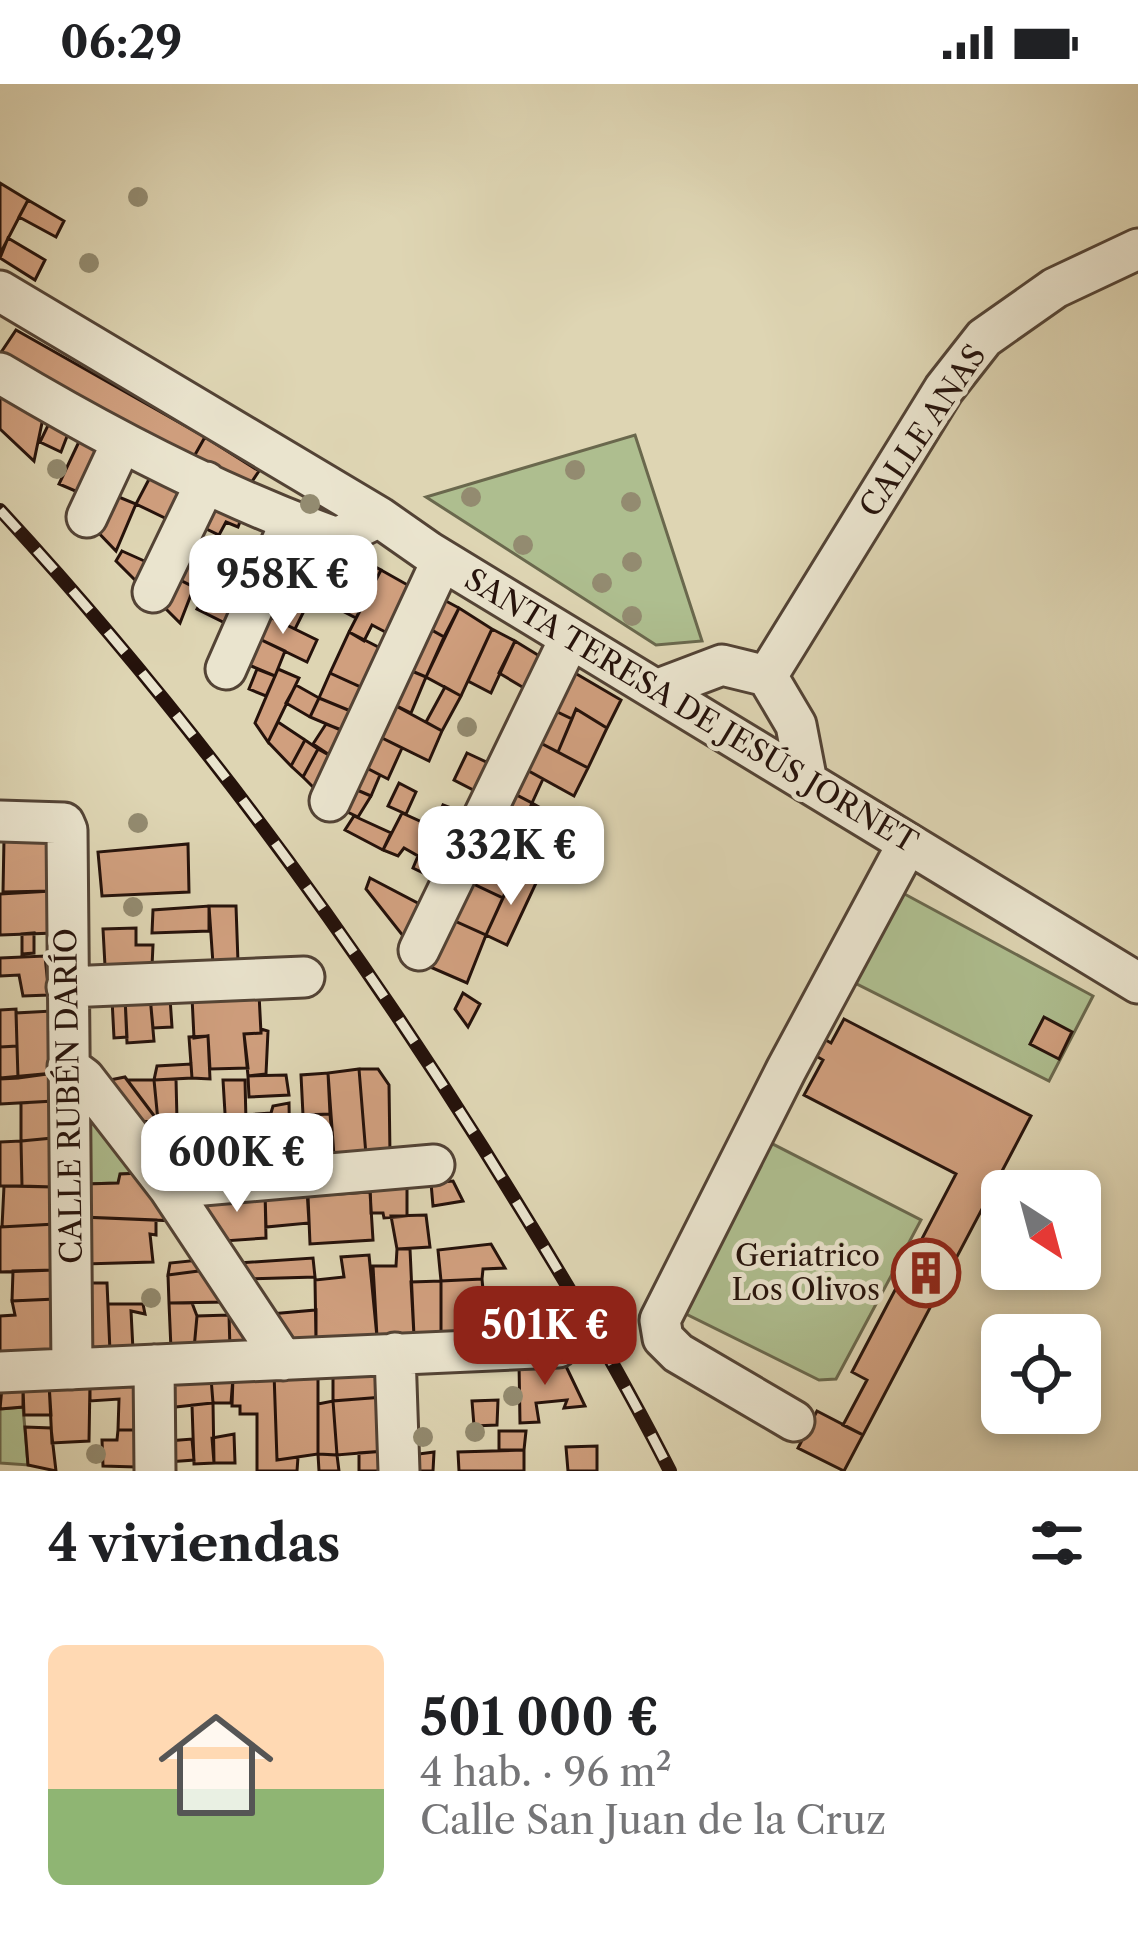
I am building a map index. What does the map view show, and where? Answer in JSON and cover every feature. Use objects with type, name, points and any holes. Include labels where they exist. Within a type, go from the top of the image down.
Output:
[{"type":"street","name":"CALLE ANAS","points":[[767,676],[944,389],[984,338],[1055,288],[1138,249]]},
{"type":"street","name":"SANTA TERESA DE JESÚS JORNET","points":[[0,291],[379,517],[442,560],[1137,982]]},
{"type":"street","points":[[0,373],[122,442],[291,521],[337,538],[379,517]]},
{"type":"street","points":[[87,517],[122,442]]},
{"type":"street","points":[[153,592],[206,482]]},
{"type":"street","points":[[226,669],[291,521]]},
{"type":"street","points":[[330,801],[442,560]]},
{"type":"street","points":[[419,950],[570,638]]},
{"type":"street","points":[[656,690],[722,665],[767,676],[796,725],[807,782]]},
{"type":"street","name":"CALLE RUBÉN DARÍO","points":[[0,821],[64,823],[72,1369]]},
{"type":"street","points":[[794,1421],[678,1353],[663,1338],[660,1320],[908,843]]},
{"type":"street","points":[[67,987],[304,977]]},
{"type":"street","points":[[68,1066],[84,1078],[170,1188],[283,1360]]},
{"type":"street","points":[[170,1188],[434,1165]]},
{"type":"street","points":[[0,1372],[558,1347]]},
{"type":"street","points":[[394,1353],[399,1471]]},
{"type":"street","points":[[154,1365],[155,1471]]},
{"type":"green space","points":[[635,435],[702,641],[656,645],[426,497]]},
{"type":"green space","points":[[899,891],[1093,996],[1049,1081],[853,982]]},
{"type":"green space","points":[[88,1104],[142,1173],[121,1174],[118,1183],[85,1184]]},
{"type":"green space","points":[[759,1137],[921,1220],[836,1379],[819,1380],[674,1308]]},
{"type":"green space","points":[[0,1403],[1,1409],[23,1407],[28,1465],[0,1463]]},
{"type":"building","points":[[0,183],[28,200],[0,254]]},
{"type":"building","points":[[28,200],[64,221],[56,237],[19,217]]},
{"type":"building","points":[[8,238],[45,260],[35,280],[0,258]]},
{"type":"building","points":[[16,330],[205,437],[192,460],[0,354]]},
{"type":"building","points":[[0,376],[53,410],[42,423],[34,461],[0,429]]},
{"type":"building","points":[[52,417],[71,426],[61,452],[40,442]]},
{"type":"building","points":[[84,431],[110,443],[87,496],[59,484]]},
{"type":"building","points":[[205,437],[259,471],[249,486],[192,460]]},
{"type":"building","points":[[157,464],[186,478],[167,519],[136,504]]},
{"type":"building","points":[[208,489],[245,509],[238,527],[226,522],[219,535],[190,521]]},
{"type":"building","points":[[109,493],[136,504],[116,551],[92,526]]},
{"type":"building","points":[[294,529],[333,546],[321,570],[303,560],[294,581],[276,572]]},
{"type":"building","points":[[187,541],[220,557],[214,573],[179,555]]},
{"type":"building","points":[[228,544],[259,560],[246,584],[233,576],[239,565],[220,557]]},
{"type":"building","points":[[333,546],[358,558],[340,593],[316,580]]},
{"type":"building","points":[[122,551],[151,564],[143,588],[116,561]]},
{"type":"building","points":[[179,555],[206,569],[194,587],[170,575]]},
{"type":"building","points":[[220,557],[239,565],[229,585],[211,577]]},
{"type":"building","points":[[358,558],[381,570],[356,618],[333,606]]},
{"type":"building","points":[[303,560],[321,570],[304,611],[291,604],[297,589],[285,585],[279,599],[267,593],[276,572],[294,581]]},
{"type":"building","points":[[381,570],[413,588],[391,635],[372,625],[364,641],[349,632]]},
{"type":"building","points":[[170,575],[194,587],[180,623],[158,601]]},
{"type":"building","points":[[207,591],[237,607],[229,625],[197,609]]},
{"type":"building","points":[[267,593],[304,611],[295,629],[258,611]]},
{"type":"building","points":[[433,594],[459,608],[444,637],[421,624]]},
{"type":"building","points":[[459,608],[492,629],[461,696],[426,677]]},
{"type":"building","points":[[258,611],[317,640],[307,662],[249,634]]},
{"type":"building","points":[[421,624],[444,637],[426,677],[400,666]]},
{"type":"building","points":[[492,629],[515,641],[491,693],[468,681]]},
{"type":"building","points":[[349,632],[382,649],[365,689],[330,673]]},
{"type":"building","points":[[249,634],[285,651],[275,676],[237,660]]},
{"type":"building","points":[[515,641],[546,660],[529,691],[499,673]]},
{"type":"building","points":[[400,666],[426,677],[411,713],[385,700]]},
{"type":"building","points":[[563,666],[621,700],[607,728],[576,709],[572,719],[545,706]]},
{"type":"building","points":[[257,669],[275,676],[266,696],[249,689]]},
{"type":"building","points":[[278,669],[299,678],[268,742],[255,723]]},
{"type":"building","points":[[330,673],[365,689],[353,712],[319,698]]},
{"type":"building","points":[[296,685],[319,698],[310,717],[286,703]]},
{"type":"building","points":[[445,687],[461,696],[442,731],[426,722]]},
{"type":"building","points":[[319,698],[353,712],[343,731],[310,717]]},
{"type":"building","points":[[385,700],[442,731],[429,761],[368,731]]},
{"type":"building","points":[[545,706],[572,719],[558,752],[531,738]]},
{"type":"building","points":[[576,709],[607,728],[588,768],[558,752]]},
{"type":"building","points":[[278,722],[305,740],[291,766],[268,742]]},
{"type":"building","points":[[326,724],[347,732],[334,758],[313,744]]},
{"type":"building","points":[[368,731],[402,748],[388,779],[355,762]]},
{"type":"building","points":[[531,738],[588,768],[574,796],[518,765]]},
{"type":"building","points":[[305,740],[318,749],[303,777],[291,766]]},
{"type":"building","points":[[318,749],[334,758],[317,791],[303,777]]},
{"type":"building","points":[[467,753],[495,766],[481,794],[454,780]]},
{"type":"building","points":[[355,762],[380,775],[371,796],[343,784]]},
{"type":"building","points":[[518,765],[543,779],[532,803],[505,789]]},
{"type":"building","points":[[399,783],[416,792],[406,814],[388,806]]},
{"type":"building","points":[[343,784],[371,796],[358,817],[335,806]]},
{"type":"building","points":[[505,789],[532,803],[516,840],[487,826]]},
{"type":"building","points":[[532,803],[564,821],[547,855],[516,840]]},
{"type":"building","points":[[443,805],[470,815],[440,881],[413,868],[418,856],[404,848],[398,856],[383,850],[402,813],[433,827]]},
{"type":"building","points":[[354,816],[391,833],[383,850],[345,830]]},
{"type":"building","points":[[487,826],[516,840],[505,868],[475,854]]},
{"type":"building","points":[[53,838],[52,891],[3,892],[4,839]]},
{"type":"building","points":[[188,844],[189,892],[102,896],[98,852]]},
{"type":"building","points":[[475,854],[515,871],[503,898],[463,879]]},
{"type":"building","points":[[515,871],[537,881],[507,945],[486,935]]},
{"type":"building","points":[[370,878],[429,909],[411,946],[366,889]]},
{"type":"building","points":[[463,879],[503,898],[486,935],[446,917]]},
{"type":"building","points":[[52,891],[54,933],[0,935],[0,894]]},
{"type":"building","points":[[209,906],[236,906],[238,962],[213,964]]},
{"type":"building","points":[[209,906],[209,931],[152,933],[153,910]]},
{"type":"building","points":[[446,917],[486,935],[467,983],[421,963]]},
{"type":"building","points":[[136,928],[136,945],[153,945],[152,966],[105,966],[103,929]]},
{"type":"building","points":[[34,933],[34,953],[22,954],[22,934]]},
{"type":"building","points":[[45,956],[49,995],[23,996],[19,975],[0,976],[0,958]]},
{"type":"building","points":[[463,993],[480,1004],[468,1027],[455,1009]]},
{"type":"building","points":[[259,994],[261,1033],[244,1034],[248,1068],[210,1069],[208,1036],[194,1038],[192,997]]},
{"type":"building","points":[[150,996],[154,1041],[127,1043],[125,997]]},
{"type":"building","points":[[150,996],[170,998],[172,1027],[153,1028]]},
{"type":"building","points":[[125,997],[127,1037],[114,1038],[112,999]]},
{"type":"building","points":[[16,1009],[17,1046],[0,1047],[0,1010]]},
{"type":"building","points":[[52,1011],[55,1073],[18,1078],[16,1013]]},
{"type":"building","points":[[1044,1017],[1072,1032],[1059,1059],[1030,1044]]},
{"type":"building","name":"Geriatrico Los Olivos","points":[[844,1019],[1031,1116],[1003,1170],[981,1170],[981,1211],[863,1435],[843,1425],[867,1380],[852,1372],[956,1174],[804,1095],[823,1060],[816,1056],[824,1039],[831,1043]]},
{"type":"building","points":[[261,1029],[268,1031],[266,1074],[248,1076],[244,1034],[261,1033]]},
{"type":"building","points":[[208,1036],[210,1079],[192,1078],[189,1037]]},
{"type":"building","points":[[17,1046],[18,1078],[0,1079],[0,1047]]},
{"type":"building","points":[[191,1064],[192,1078],[154,1080],[157,1066]]},
{"type":"building","points":[[359,1069],[378,1069],[389,1085],[390,1154],[366,1155]]},
{"type":"building","points":[[359,1069],[366,1155],[334,1156],[328,1073]]},
{"type":"building","points":[[55,1073],[54,1101],[0,1104],[0,1078]]},
{"type":"building","points":[[328,1073],[330,1114],[303,1115],[301,1075]]},
{"type":"building","points":[[286,1075],[289,1095],[249,1097],[248,1076]]},
{"type":"building","points":[[125,1077],[158,1121],[137,1122],[105,1081]]},
{"type":"building","points":[[176,1079],[177,1120],[158,1121],[154,1080]]},
{"type":"building","points":[[127,1080],[154,1080],[158,1121]]},
{"type":"building","points":[[223,1080],[245,1080],[247,1163],[228,1163]]},
{"type":"building","points":[[54,1101],[53,1138],[21,1141],[21,1103]]},
{"type":"building","points":[[289,1103],[290,1159],[247,1163],[246,1115],[271,1113],[273,1106]]},
{"type":"building","points":[[330,1114],[334,1156],[290,1159],[289,1116]]},
{"type":"building","points":[[223,1117],[228,1163],[169,1167],[137,1122]]},
{"type":"building","points":[[53,1138],[54,1187],[22,1186],[21,1141]]},
{"type":"building","points":[[21,1141],[22,1186],[0,1186],[0,1142]]},
{"type":"building","points":[[142,1173],[178,1221],[82,1217],[85,1184],[118,1183],[120,1174]]},
{"type":"building","points":[[453,1181],[463,1201],[433,1206],[431,1183]]},
{"type":"building","points":[[370,1183],[407,1184],[407,1216],[384,1218],[383,1213],[371,1213]]},
{"type":"building","points":[[4,1186],[54,1187],[55,1224],[2,1227]]},
{"type":"building","points":[[307,1190],[309,1223],[266,1227],[265,1191]]},
{"type":"building","points":[[265,1191],[266,1238],[224,1241],[196,1199]]},
{"type":"building","points":[[370,1192],[373,1240],[310,1244],[308,1196]]},
{"type":"building","points":[[426,1215],[430,1247],[397,1249],[391,1216]]},
{"type":"building","points":[[82,1217],[156,1220],[156,1235],[150,1234],[153,1262],[84,1264]]},
{"type":"building","points":[[55,1224],[54,1270],[0,1272],[0,1227]]},
{"type":"building","points":[[491,1244],[505,1268],[483,1269],[482,1279],[441,1281],[438,1250]]},
{"type":"building","points":[[397,1249],[410,1249],[414,1336],[377,1337],[373,1266],[396,1266]]},
{"type":"building","points":[[369,1255],[377,1337],[316,1342],[315,1280],[344,1277],[341,1257]]},
{"type":"building","points":[[313,1258],[315,1277],[249,1279],[238,1263]]},
{"type":"building","points":[[199,1260],[206,1270],[168,1275],[170,1263]]},
{"type":"building","points":[[54,1270],[55,1299],[12,1301],[13,1271]]},
{"type":"building","points":[[206,1270],[226,1302],[169,1303],[168,1275]]},
{"type":"building","points":[[482,1279],[487,1334],[441,1335],[441,1281]]},
{"type":"building","points":[[441,1281],[441,1335],[414,1336],[411,1282]]},
{"type":"building","points":[[90,1283],[107,1283],[110,1352],[88,1353]]},
{"type":"building","points":[[55,1299],[57,1353],[0,1358],[0,1316],[15,1315],[12,1301]]},
{"type":"building","points":[[169,1303],[192,1303],[197,1316],[194,1349],[171,1349]]},
{"type":"building","points":[[108,1304],[143,1304],[145,1314],[131,1311],[133,1350],[110,1352]]},
{"type":"building","points":[[528,1305],[543,1331],[487,1334],[483,1310]]},
{"type":"building","points":[[316,1310],[316,1342],[289,1345],[270,1314]]},
{"type":"building","points":[[229,1315],[237,1315],[258,1347],[230,1349]]},
{"type":"building","points":[[229,1315],[230,1349],[194,1349],[197,1316]]},
{"type":"building","points":[[563,1360],[585,1406],[564,1408],[567,1400],[536,1403],[539,1422],[520,1423],[519,1363]]},
{"type":"building","points":[[333,1369],[383,1369],[383,1397],[333,1401]]},
{"type":"building","points":[[318,1372],[318,1454],[277,1460],[274,1373]]},
{"type":"building","points":[[274,1373],[277,1460],[298,1457],[297,1471],[257,1471],[257,1414],[240,1414],[240,1406],[232,1406],[233,1377]]},
{"type":"building","points":[[233,1377],[231,1403],[213,1403],[211,1378]]},
{"type":"building","points":[[165,1378],[211,1378],[213,1403],[166,1408]]},
{"type":"building","points":[[49,1383],[90,1383],[89,1441],[52,1443]]},
{"type":"building","points":[[49,1383],[51,1415],[24,1415],[23,1387]]},
{"type":"building","points":[[90,1383],[139,1383],[139,1430],[118,1430],[119,1399],[90,1401]]},
{"type":"building","points":[[2,1387],[23,1387],[23,1407],[0,1409]]},
{"type":"building","points":[[383,1397],[384,1451],[337,1455],[333,1401]]},
{"type":"building","points":[[498,1400],[497,1425],[474,1426],[472,1401]]},
{"type":"building","points":[[333,1401],[337,1455],[318,1454],[318,1404]]},
{"type":"building","points":[[213,1403],[214,1463],[194,1464],[192,1405]]},
{"type":"building","points":[[817,1411],[863,1435],[844,1471],[798,1448]]},
{"type":"building","points":[[25,1427],[51,1428],[56,1471],[28,1465]]},
{"type":"building","points":[[118,1430],[139,1430],[136,1467],[103,1466],[102,1440],[117,1440]]},
{"type":"building","points":[[499,1431],[526,1431],[524,1450],[499,1450]]},
{"type":"building","points":[[234,1434],[235,1463],[214,1463],[212,1438]]},
{"type":"building","points":[[192,1439],[194,1460],[168,1462],[168,1441]]},
{"type":"building","points":[[597,1446],[597,1471],[568,1471],[566,1447]]},
{"type":"building","points":[[524,1450],[524,1471],[459,1471],[458,1452]]},
{"type":"building","points":[[384,1451],[386,1471],[359,1471],[359,1453]]},
{"type":"building","points":[[434,1452],[433,1471],[412,1471],[411,1455]]},
{"type":"building","points":[[318,1454],[337,1455],[339,1471],[319,1471]]},
{"type":"railway","points":[[0,510],[195,739],[373,980],[556,1268],[670,1471]]},
{"type":"place","name":"Geriatrico Los Olivos","points":[[926,1273]]}]
